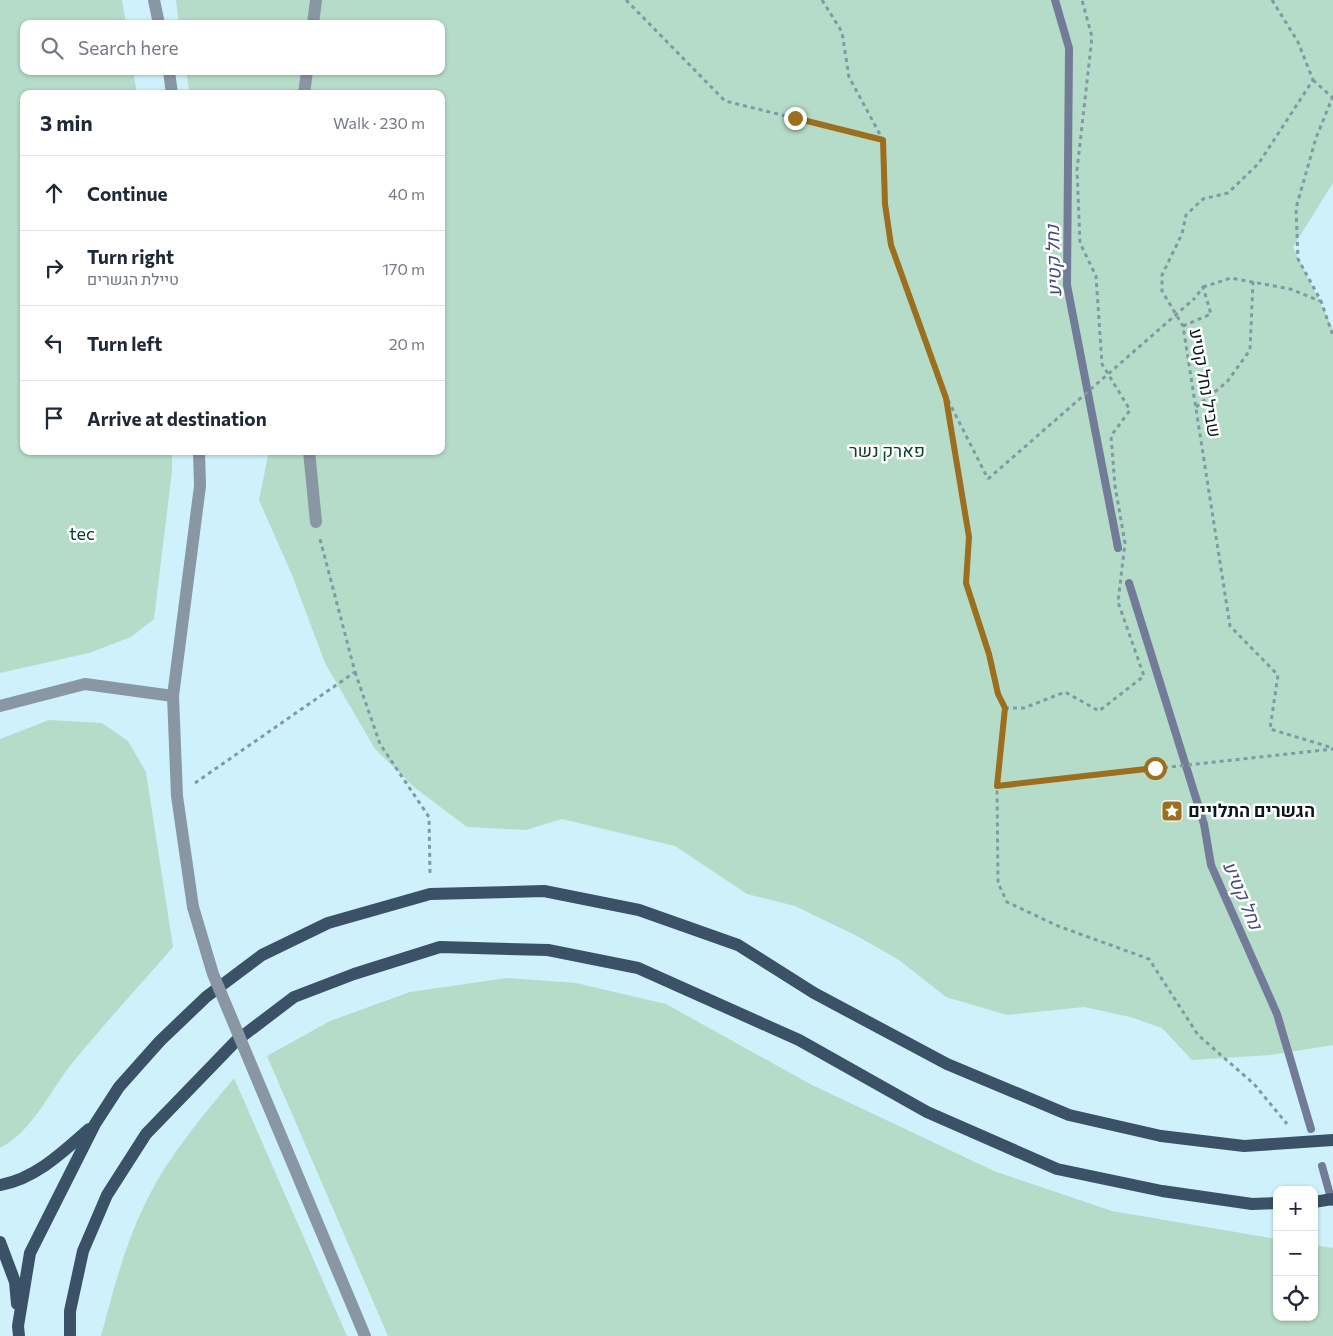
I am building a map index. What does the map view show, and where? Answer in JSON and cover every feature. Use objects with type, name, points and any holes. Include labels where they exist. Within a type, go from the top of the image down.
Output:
[{"type":"main road","points":[[19,1331],[30,1253],[95,1124],[119,1087],[160,1041],[206,997],[262,955],[328,923],[430,894],[544,891],[639,910],[738,945],[814,992],[947,1064],[1069,1115],[1161,1136],[1244,1146],[1333,1140]]},
{"type":"main road","points":[[70,1336],[70,1311],[83,1251],[107,1195],[152,1128],[236,1041],[294,997],[354,974],[440,948],[548,950],[638,968],[799,1040],[927,1112],[1057,1169],[1162,1191],[1252,1204],[1273,1203]]},
{"type":"main road","points":[[0,1185],[30,1176],[64,1151],[95,1124]]},
{"type":"main road","points":[[1318,1201],[1333,1199]]},
{"type":"main road","points":[[0,1242],[15,1282],[19,1331]]},
{"type":"street","points":[[154,0],[158,20]]},
{"type":"street","points":[[314,20],[316,0]]},
{"type":"street","points":[[170,75],[171,90]]},
{"type":"street","points":[[305,90],[306,75]]},
{"type":"street","points":[[199,455],[200,486],[173,696],[176,796],[194,907],[213,974],[365,1336]]},
{"type":"street","points":[[309,455],[316,522]]},
{"type":"street","points":[[0,706],[85,684],[173,696]]},
{"type":"path","points":[[626,0],[725,101],[883,140]]},
{"type":"path","points":[[822,0],[842,32],[849,77],[883,140],[885,204],[891,245],[946,398],[988,479],[1195,298],[1203,287],[1231,278],[1290,289],[1322,301]]},
{"type":"path","points":[[1005,708],[1024,708],[1065,692],[1099,711],[1144,676],[1118,602],[1125,543],[1115,486],[1111,436],[1130,410],[1102,364],[1096,276],[1080,243],[1077,170],[1092,37],[1082,0]]},
{"type":"path","points":[[1272,0],[1298,42],[1313,80],[1333,96],[1316,138],[1296,208],[1298,259],[1322,301],[1333,336]]},
{"type":"path","name":"שביל נחל קטיע","points":[[1313,80],[1259,163],[1228,194],[1203,199],[1186,215],[1182,234],[1162,275],[1162,292],[1183,326],[1230,626],[1278,675],[1270,729],[1333,749]]},
{"type":"path","points":[[1196,407],[1227,382],[1250,350],[1253,282]]},
{"type":"path","points":[[1183,326],[1211,314],[1203,287]]},
{"type":"path","points":[[946,398],[969,537],[966,583],[989,654],[998,694],[1005,708],[997,786],[998,883],[1007,902],[1058,926],[1149,959],[1198,1036],[1254,1084],[1289,1127]]},
{"type":"path","points":[[316,522],[355,672],[380,744],[429,817],[430,894]]},
{"type":"path","points":[[176,796],[355,672]]},
{"type":"path","points":[[997,786],[1333,749]]},
{"type":"green space","name":"tec","points":[[0,0],[122,0],[125,20],[20,20],[20,75],[134,75],[136,90],[20,90],[20,455],[172,455],[172,471],[154,619],[131,637],[89,653],[0,673]]},
{"type":"green space","name":"פארק נשר","points":[[176,0],[1333,0],[1333,183],[1293,247],[1333,329],[1333,1045],[1271,1055],[1192,1060],[1162,1028],[1130,1017],[1084,1007],[1007,1015],[946,997],[899,960],[857,936],[795,906],[747,894],[675,846],[562,819],[526,830],[467,827],[414,787],[375,749],[325,663],[292,575],[259,500],[268,455],[445,455],[445,90],[189,90],[187,75],[445,75],[445,20],[178,20]]},
{"type":"green space","points":[[49,720],[102,723],[128,741],[146,772],[173,947],[73,1062],[22,1132],[0,1148],[0,739]]},
{"type":"green space","points":[[507,978],[576,983],[666,1004],[810,1084],[994,1171],[1112,1211],[1273,1238],[1273,1321],[1318,1321],[1318,1246],[1333,1248],[1333,1336],[388,1336],[267,1056],[330,1021],[410,992]]},
{"type":"green space","points":[[234,1078],[347,1336],[101,1336],[125,1254],[144,1206],[173,1155]]},
{"type":"waterway","name":"נחל קטיע","points":[[1055,0],[1069,48],[1067,285],[1118,548]]},
{"type":"waterway","name":"נחל קטיע","points":[[1129,583],[1204,824],[1211,865],[1277,1014],[1311,1129]]},
{"type":"waterway","name":"נחל קטיע","points":[[1322,1166],[1332,1202]]},
{"type":"place","name":"הגשרים התלויים","points":[[1172,811]]},
{"type":"route","points":[[795,118],[883,140],[885,204],[891,245],[946,398],[969,537],[966,583],[989,654],[998,694],[1005,708],[997,786],[1155,768]]}]
